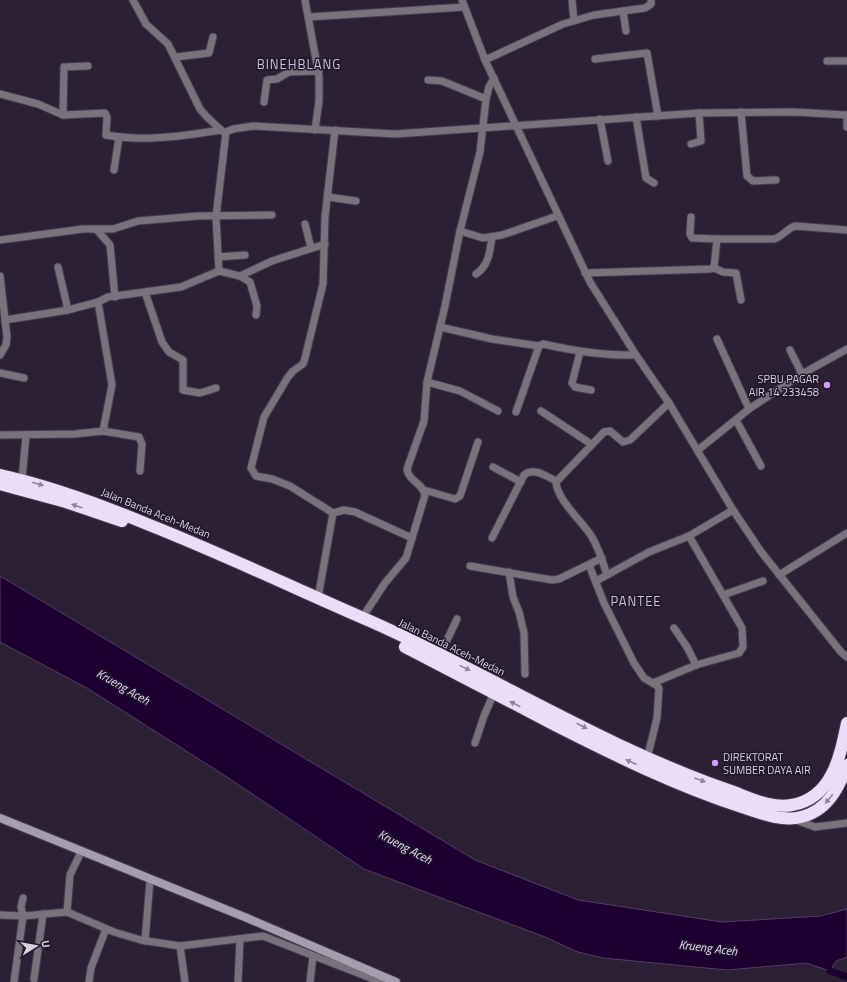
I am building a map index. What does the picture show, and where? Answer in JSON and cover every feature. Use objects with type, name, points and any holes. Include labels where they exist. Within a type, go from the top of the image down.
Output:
[{"type":"highway","name":"Jalan Banda Aceh-Medan","points":[[0,474],[78,496],[183,538],[362,618],[440,655],[592,743],[708,796],[773,816],[791,818],[801,817],[815,812],[828,802],[841,782],[847,765]]},
{"type":"highway","name":"Jalan Banda Aceh-Medan","points":[[0,484],[66,502],[158,534],[371,630],[647,759],[696,779],[764,802],[784,806],[794,805],[812,799],[821,791],[830,779],[839,756],[847,723]]},
{"type":"street","points":[[133,0],[146,24],[168,44],[176,57],[200,109],[223,131]]},
{"type":"street","points":[[306,0],[319,71],[319,101],[315,130]]},
{"type":"street","points":[[572,0],[574,21]]},
{"type":"street","points":[[485,60],[553,28],[594,15],[645,8],[651,4],[651,0]]},
{"type":"street","points":[[309,17],[463,4],[485,60],[585,273],[636,356],[669,403],[733,510],[779,575],[841,652],[847,657]]},
{"type":"street","points":[[623,11],[626,31]]},
{"type":"street","points":[[176,57],[209,53],[213,37]]},
{"type":"street","points":[[595,59],[647,53],[658,116]]},
{"type":"street","points":[[827,61],[847,61]]},
{"type":"street","points":[[63,115],[64,67],[88,66]]},
{"type":"street","points":[[264,102],[268,80],[277,79],[289,72],[319,71]]},
{"type":"street","points":[[478,442],[460,496],[455,499],[424,490],[409,476],[407,469],[424,421],[427,382],[460,231],[480,152],[486,99],[489,87],[494,78]]},
{"type":"street","points":[[428,80],[442,81],[486,99]]},
{"type":"street","points":[[0,94],[38,104],[63,115],[105,114],[107,117],[106,135],[158,139],[253,126],[395,134],[515,124],[699,113],[741,112],[794,112],[847,115],[847,126]]},
{"type":"street","points":[[741,112],[747,176],[753,181],[776,180]]},
{"type":"street","points":[[691,144],[701,141],[699,113]]},
{"type":"street","points":[[636,117],[646,178],[654,183]]},
{"type":"street","points":[[600,119],[608,161]]},
{"type":"street","points":[[335,130],[325,217],[323,284],[306,358],[303,364],[293,371],[288,377],[264,417],[251,468],[256,476],[272,479],[290,486],[333,512],[344,510],[354,512],[412,538]]},
{"type":"street","points":[[220,271],[216,217],[223,131]]},
{"type":"street","points":[[114,170],[119,137]]},
{"type":"street","points":[[328,197],[356,201]]},
{"type":"street","points":[[0,240],[83,229],[98,230],[121,228],[138,221],[198,216],[216,217],[272,215]]},
{"type":"street","points":[[460,231],[483,238],[492,237],[557,216]]},
{"type":"street","points":[[691,217],[692,238],[717,239],[783,237],[790,228],[795,226],[847,230]]},
{"type":"street","points":[[305,224],[311,248]]},
{"type":"street","points":[[98,230],[110,245],[115,297]]},
{"type":"street","points":[[476,274],[484,266],[489,254],[492,237]]},
{"type":"street","points":[[714,268],[717,239]]},
{"type":"street","points":[[240,276],[272,262],[325,244]]},
{"type":"street","points":[[218,257],[245,255]]},
{"type":"street","points":[[58,267],[68,310]]},
{"type":"street","points":[[585,273],[714,268],[723,272],[736,273],[741,300]]},
{"type":"street","points":[[5,320],[68,310],[98,302],[108,297],[181,287],[220,271],[240,276],[251,284],[257,306],[256,315]]},
{"type":"street","points":[[0,280],[6,340],[0,355]]},
{"type":"street","points":[[145,292],[162,342],[170,352],[183,360],[183,390],[200,393],[216,388]]},
{"type":"street","points":[[98,302],[112,385],[103,431]]},
{"type":"street","points":[[440,327],[492,339],[539,346],[543,344],[580,352],[614,356],[636,356]]},
{"type":"street","points":[[717,339],[749,409]]},
{"type":"street","points":[[516,412],[539,346]]},
{"type":"street","points":[[698,450],[749,409],[802,374],[847,349]]},
{"type":"street","points":[[790,350],[802,374]]},
{"type":"street","points":[[580,352],[572,383],[574,387],[591,390]]},
{"type":"street","points":[[0,372],[24,378]]},
{"type":"street","points":[[427,382],[460,390],[489,408],[498,410]]},
{"type":"street","points":[[556,481],[576,462],[591,444],[607,431],[613,432],[623,442],[630,440],[669,403]]},
{"type":"street","points":[[541,411],[591,444]]},
{"type":"street","points":[[736,420],[760,466]]},
{"type":"street","points":[[0,435],[26,436],[103,431],[140,438],[142,444],[140,471]]},
{"type":"street","points":[[22,479],[26,436]]},
{"type":"street","points":[[493,467],[521,482]]},
{"type":"street","points":[[492,538],[524,475],[529,471],[537,472],[556,481]]},
{"type":"street","points":[[556,481],[556,486],[560,494],[591,536],[602,558],[607,575]]},
{"type":"street","points":[[362,618],[385,583],[406,558],[423,503],[424,490]]},
{"type":"street","points":[[596,581],[649,552],[689,536],[733,510]]},
{"type":"street","points":[[318,598],[333,512]]},
{"type":"street","points":[[779,575],[847,533]]},
{"type":"street","points":[[653,683],[696,665],[739,653],[743,647],[742,628],[689,536]]},
{"type":"street","points":[[470,566],[496,572],[509,572],[552,580],[559,579],[602,558]]},
{"type":"street","points":[[588,565],[596,581],[604,604],[634,663],[644,678],[658,687],[657,718],[647,759]]},
{"type":"street","points":[[509,572],[513,597],[519,612],[524,633],[525,674]]},
{"type":"street","points":[[723,595],[763,581]]},
{"type":"street","points":[[440,655],[457,619]]},
{"type":"street","points":[[674,628],[687,647],[696,665]]},
{"type":"street","points":[[475,743],[484,716],[496,688]]},
{"type":"street","points":[[0,818],[247,918],[396,982]]},
{"type":"street","points":[[791,818],[815,827],[847,823]]},
{"type":"street","points":[[67,912],[70,875],[81,852]]},
{"type":"street","points":[[145,941],[150,880]]},
{"type":"street","points":[[14,982],[23,916],[21,907],[23,898]]},
{"type":"street","points":[[0,915],[23,916],[67,912],[106,929],[145,941],[180,946],[263,936],[380,982]]},
{"type":"street","points":[[34,979],[43,914]]},
{"type":"street","points":[[89,982],[91,968],[106,929]]},
{"type":"street","points":[[238,982],[240,939]]},
{"type":"street","points":[[180,946],[185,982]]},
{"type":"street","points":[[310,982],[313,956]]},
{"type":"water","name":"Krueng Aceh","points":[[0,576],[475,860],[578,900],[722,922],[821,916],[847,909],[847,957],[836,961],[830,971],[806,963],[727,970],[603,958],[578,952],[545,937],[364,869],[224,775],[87,688],[0,642]]},
{"type":"waterway","points":[[830,971],[847,977]]},
{"type":"place","name":"SPBU PAGAR AIR 14 233458","points":[[827,385]]},
{"type":"place","name":"DIREKTORAT SUMBER DAYA AIR","points":[[715,763]]},
{"type":"district","name":"BINEHBLANG","points":[[299,64]]},
{"type":"district","name":"PANTEE","points":[[636,601]]}]
